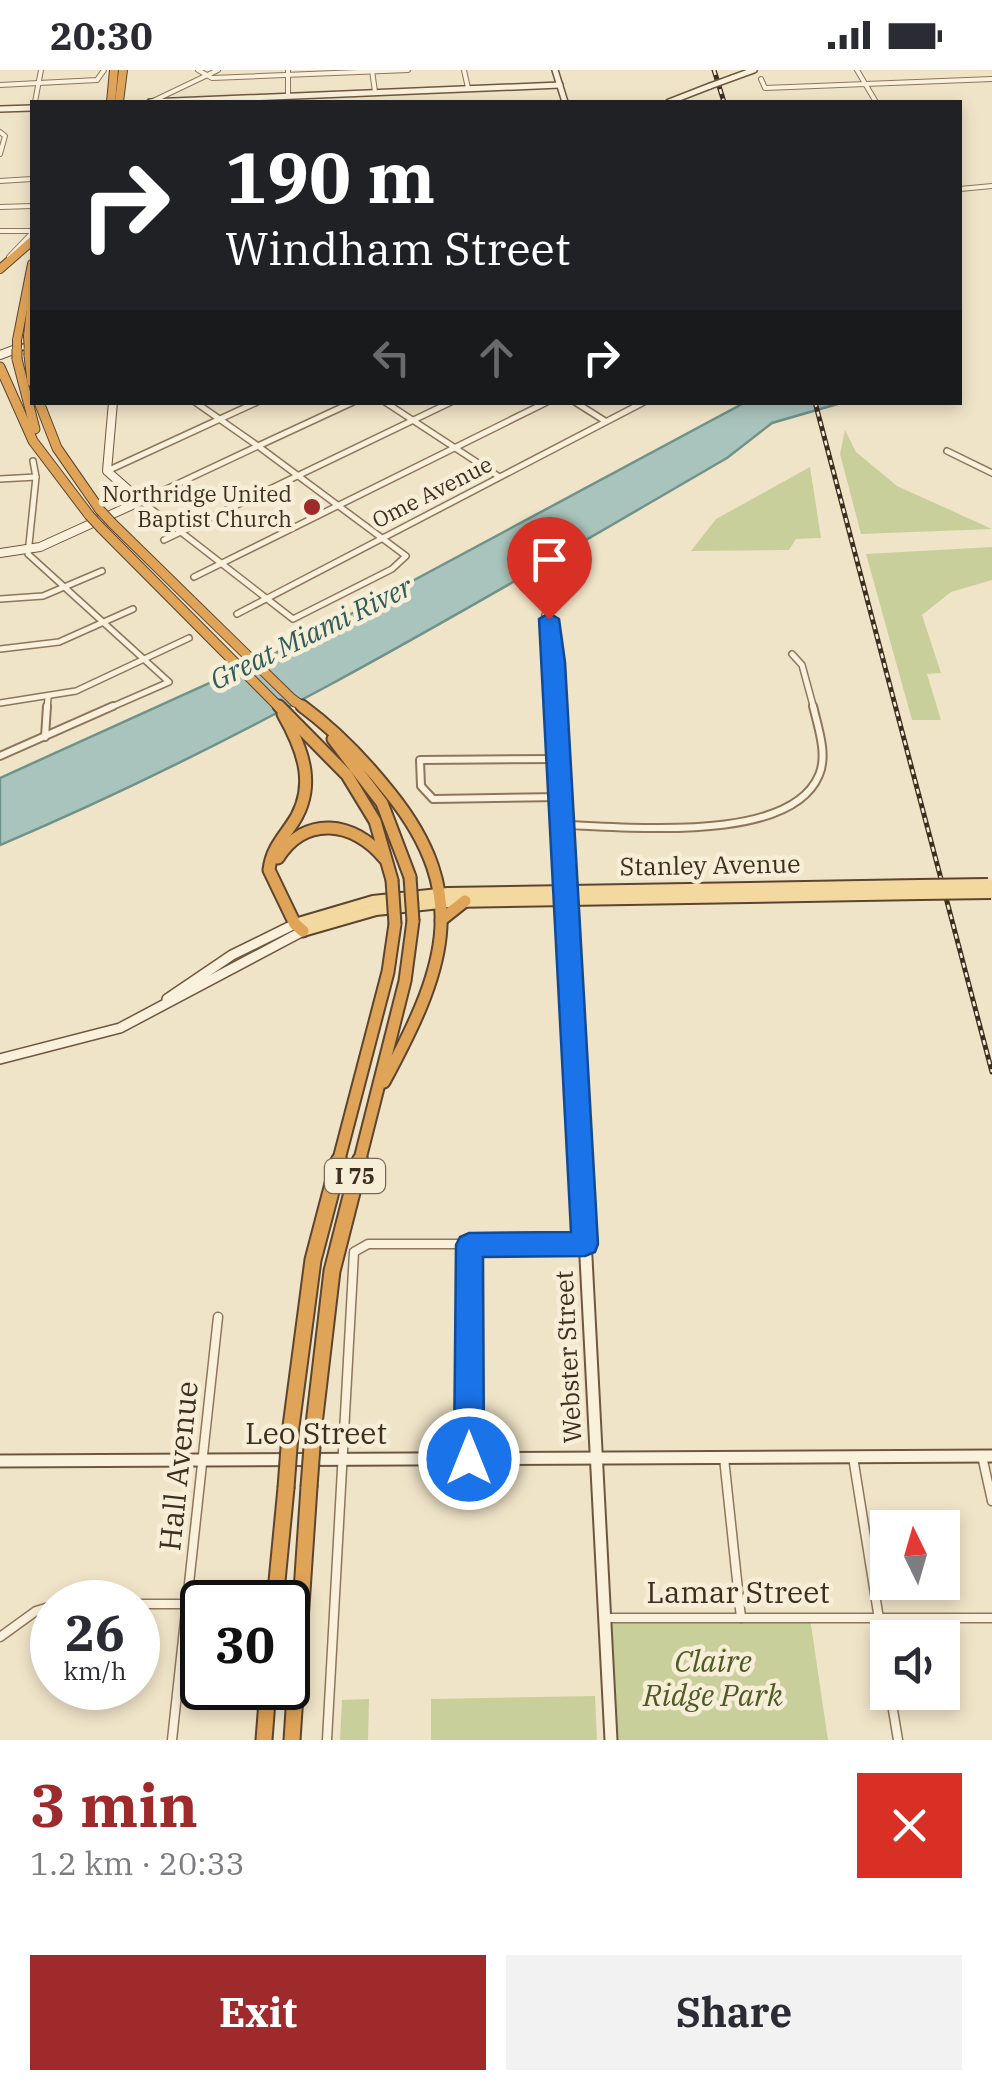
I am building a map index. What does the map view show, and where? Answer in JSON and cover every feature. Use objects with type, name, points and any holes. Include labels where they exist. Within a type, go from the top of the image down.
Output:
[{"type":"highway","points":[[114,70],[115,100]]},
{"type":"highway","points":[[115,100],[122,70]]},
{"type":"highway","points":[[0,268],[30,243]]},
{"type":"highway","name":"I 75","points":[[30,274],[17,340],[18,359],[31,421],[57,473],[101,528],[292,699],[364,799],[391,874],[395,924],[388,972],[313,1260],[290,1434],[277,1580]]},
{"type":"highway","points":[[0,367],[33,441],[57,473]]},
{"type":"highway","name":"I 75","points":[[40,405],[66,464],[112,524],[230,647],[273,698],[358,767],[397,831],[410,877],[413,922],[405,981],[332,1271],[313,1433],[292,1740]]},
{"type":"highway","points":[[46,419],[47,405]]},
{"type":"highway","points":[[309,726],[369,767],[415,826],[433,863],[441,898],[435,966],[374,1100]]},
{"type":"highway","points":[[300,925],[269,870],[278,842],[292,825],[307,792],[309,726]]},
{"type":"highway","points":[[300,925],[278,878],[276,864],[289,842],[303,832],[330,826],[356,830],[376,845],[391,874]]},
{"type":"highway","points":[[441,920],[448,910],[465,902]]},
{"type":"highway","points":[[264,1740],[266,1710]]},
{"type":"main road","name":"Stanley Avenue","points":[[300,925],[441,898],[991,889]]},
{"type":"main road","name":"Stanley Avenue","points":[[441,898],[465,902],[567,894]]},
{"type":"street","points":[[35,100],[41,70]]},
{"type":"street","points":[[0,85],[98,80],[104,70]]},
{"type":"street","points":[[198,70],[206,76],[408,70]]},
{"type":"street","points":[[158,100],[218,70]]},
{"type":"street","points":[[464,70],[468,88]]},
{"type":"street","points":[[556,70],[564,100]]},
{"type":"street","points":[[675,100],[754,70]]},
{"type":"street","points":[[857,70],[875,100]]},
{"type":"street","points":[[372,71],[375,92]]},
{"type":"street","points":[[288,73],[288,96]]},
{"type":"street","points":[[761,79],[765,88],[992,79]]},
{"type":"street","points":[[279,100],[288,96],[560,84]]},
{"type":"street","points":[[0,110],[30,106]]},
{"type":"street","points":[[0,132],[5,138],[0,154]]},
{"type":"street","points":[[0,181],[30,180]]},
{"type":"street","points":[[962,189],[992,186]]},
{"type":"street","points":[[0,207],[30,206]]},
{"type":"street","points":[[0,231],[30,232]]},
{"type":"street","points":[[0,268],[30,234]]},
{"type":"street","points":[[0,355],[30,340]]},
{"type":"street","points":[[107,470],[112,405]]},
{"type":"street","points":[[107,470],[293,619],[405,560],[405,555],[382,537],[199,405]]},
{"type":"street","points":[[107,470],[251,405]]},
{"type":"street","points":[[0,553],[26,551],[347,405]]},
{"type":"street","points":[[390,405],[500,477]]},
{"type":"street","points":[[164,540],[445,405]]},
{"type":"street","points":[[194,577],[541,405]]},
{"type":"street","points":[[580,405],[606,422]]},
{"type":"street","name":"Ome Avenue","points":[[237,614],[638,405]]},
{"type":"street","points":[[947,450],[992,473]]},
{"type":"street","points":[[26,551],[36,476],[33,462]]},
{"type":"street","points":[[0,478],[36,476]]},
{"type":"street","points":[[0,756],[169,682],[26,551]]},
{"type":"street","points":[[0,600],[44,596],[102,570]]},
{"type":"street","points":[[0,649],[59,642],[133,609]]},
{"type":"street","name":"Webster Street","points":[[544,615],[553,628],[611,1740]]},
{"type":"street","points":[[0,703],[48,698],[108,679],[189,638]]},
{"type":"street","points":[[564,825],[752,822],[800,804],[816,786],[822,758],[802,665],[792,654]]},
{"type":"street","points":[[45,738],[48,698]]},
{"type":"street","points":[[560,759],[420,760],[421,786],[432,798],[562,797]]},
{"type":"street","name":"Stanley Avenue","points":[[0,1058],[103,1035],[300,925]]},
{"type":"street","points":[[327,1740],[354,1252],[358,1247],[380,1244],[585,1244]]},
{"type":"street","points":[[469,1245],[469,1459]]},
{"type":"street","name":"Hall Avenue","points":[[190,1580],[218,1317]]},
{"type":"street","points":[[987,1456],[992,1501]]},
{"type":"street","name":"Leo Street","points":[[0,1461],[987,1456]]},
{"type":"street","points":[[853,1457],[878,1618]]},
{"type":"street","points":[[724,1458],[741,1618]]},
{"type":"street","points":[[0,1637],[30,1615]]},
{"type":"street","name":"Lamar Street","points":[[604,1618],[992,1618]]},
{"type":"street","name":"Hall Avenue","points":[[172,1740],[180,1667]]},
{"type":"street","points":[[893,1710],[898,1740]]},
{"type":"green space","points":[[845,430],[856,452],[897,486],[992,529],[861,534],[840,454]]},
{"type":"green space","points":[[810,467],[821,538],[796,539],[789,550],[691,551],[716,519]]},
{"type":"green space","points":[[992,547],[992,580],[951,592],[922,615],[941,673],[927,674],[941,720],[912,720],[866,554]]},
{"type":"green space","name":"Claire Ridge Park","points":[[604,1618],[810,1618],[828,1740],[611,1740]]},
{"type":"green space","points":[[595,1696],[597,1740],[431,1740],[431,1699]]},
{"type":"green space","points":[[369,1699],[368,1740],[340,1740],[342,1700]]},
{"type":"water","points":[[740,405],[834,405],[772,423],[727,458],[369,663],[187,759],[0,845],[0,778],[293,645]]},
{"type":"railway","points":[[714,70],[723,100]]},
{"type":"railway","points":[[816,405],[992,1072]]},
{"type":"place","name":"Northridge United Baptist Church","points":[[312,507]]},
{"type":"route","points":[[469,1459],[469,1245],[585,1244],[555,662],[549,619]]},
{"type":"water label","name":"Great Miami River","points":[[311,633]]}]
